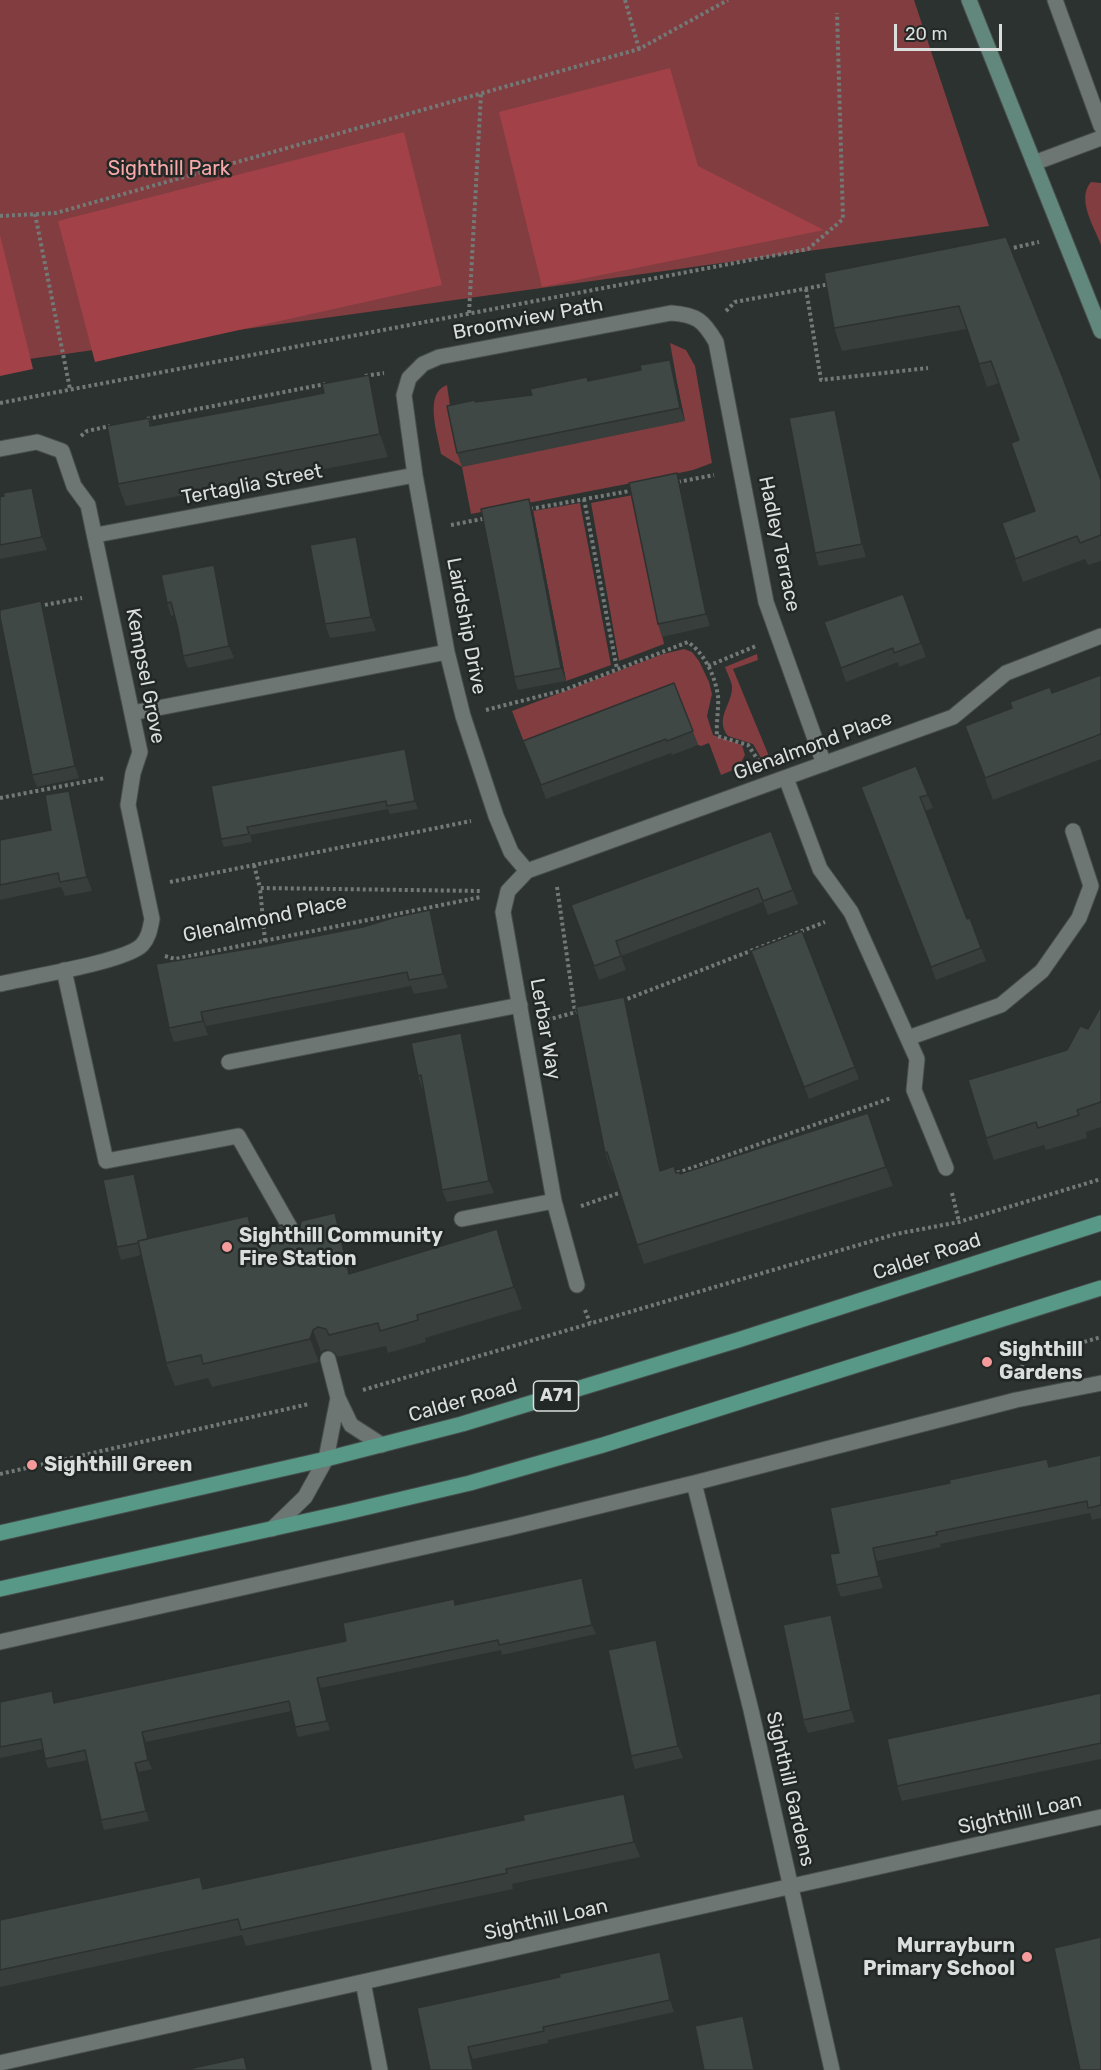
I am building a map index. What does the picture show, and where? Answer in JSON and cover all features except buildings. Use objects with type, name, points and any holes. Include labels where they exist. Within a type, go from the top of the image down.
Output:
[{"type":"main road","points":[[969,0],[1101,331]]},
{"type":"main road","name":"Calder Road","points":[[0,1533],[326,1459],[473,1420],[638,1371],[1101,1223]]},
{"type":"main road","points":[[0,1589],[470,1483],[603,1445],[1101,1288]]},
{"type":"street","points":[[1055,0],[1101,126]]},
{"type":"street","points":[[1034,163],[1101,138]]},
{"type":"street","name":"Broomview Path","points":[[409,378],[423,364],[439,357],[671,313],[691,315],[708,328]]},
{"type":"street","name":"Hadley Terrace","points":[[708,328],[716,342],[766,602],[824,765]]},
{"type":"street","name":"Lairdship Drive","points":[[409,378],[404,395],[415,475],[447,652],[464,716],[496,816],[511,852],[527,871]]},
{"type":"street","points":[[0,449],[37,442],[62,452]]},
{"type":"street","name":"Kempsel Grove","points":[[62,452],[74,486],[88,505],[96,535],[140,752],[133,773],[128,805],[152,920],[149,933],[141,946]]},
{"type":"street","name":"Tertaglia Street","points":[[96,535],[415,475]]},
{"type":"street","name":"Glenalmond Place","points":[[527,871],[953,717],[1006,673],[1101,636]]},
{"type":"street","points":[[132,713],[447,652]]},
{"type":"street","points":[[779,781],[820,869],[851,912],[908,1038],[917,1059],[914,1090],[946,1168]]},
{"type":"street","points":[[908,1038],[1001,1005],[1042,971],[1079,918],[1091,886],[1073,831]]},
{"type":"street","points":[[508,891],[527,871]]},
{"type":"street","name":"Lerbar Way","points":[[508,891],[503,912],[523,1028],[556,1208],[577,1285]]},
{"type":"street","points":[[0,984],[117,958],[141,946]]},
{"type":"street","points":[[64,970],[106,1161],[238,1136],[300,1245]]},
{"type":"street","points":[[230,1062],[520,1005]]},
{"type":"street","points":[[462,1219],[556,1208]]},
{"type":"street","points":[[328,1359],[338,1398],[351,1425],[382,1445]]},
{"type":"street","points":[[0,1642],[509,1528],[1017,1400],[1101,1383]]},
{"type":"street","points":[[273,1529],[305,1497],[326,1459],[338,1398]]},
{"type":"street","name":"Sighthill Gardens","points":[[694,1483],[751,1710],[832,2070]]},
{"type":"street","name":"Sighthill Loan","points":[[0,2063],[1101,1817]]},
{"type":"street","points":[[363,1982],[381,2070]]},
{"type":"path","points":[[625,0],[639,49]]},
{"type":"path","points":[[0,216],[56,213],[639,49],[728,0]]},
{"type":"path","points":[[0,403],[808,249],[843,219],[837,13]]},
{"type":"path","points":[[469,313],[481,94]]},
{"type":"path","points":[[35,214],[70,389]]},
{"type":"path","points":[[1006,249],[1065,237]]},
{"type":"path","points":[[708,328],[735,303],[841,282]]},
{"type":"path","points":[[806,289],[821,380],[928,368]]},
{"type":"path","points":[[360,378],[382,373],[409,378]]},
{"type":"path","points":[[144,420],[326,384]]},
{"type":"path","points":[[62,452],[87,431],[121,424]]},
{"type":"path","points":[[674,482],[742,470]]},
{"type":"path","points":[[527,510],[640,489]]},
{"type":"path","points":[[584,499],[616,669]]},
{"type":"path","points":[[426,529],[494,516]]},
{"type":"path","points":[[32,608],[108,593]]},
{"type":"path","points":[[708,666],[779,637]]},
{"type":"path","points":[[464,716],[564,690],[688,642],[699,649],[708,666],[718,698],[717,736],[748,745],[779,781]]},
{"type":"path","points":[[0,798],[133,773]]},
{"type":"path","points":[[146,887],[496,816]]},
{"type":"path","points":[[553,862],[574,1012]]},
{"type":"path","points":[[254,865],[260,888],[265,941]]},
{"type":"path","points":[[260,888],[508,891]]},
{"type":"path","name":"Glenalmond Place","points":[[141,946],[175,959],[508,891]]},
{"type":"path","points":[[620,1002],[851,912]]},
{"type":"path","points":[[523,1028],[582,1011]]},
{"type":"path","points":[[670,1175],[914,1090]]},
{"type":"path","points":[[0,1474],[338,1398],[896,1234],[959,1222],[1101,1179]]},
{"type":"path","points":[[556,1208],[625,1191]]},
{"type":"path","points":[[1017,1400],[1023,1360],[1101,1337]]},
{"type":"green space","name":"Sighthill Park","points":[[0,0],[914,0],[989,226],[0,363]]},
{"type":"green space","points":[[1091,182],[1101,183],[1101,245],[1086,204],[1085,196]]},
{"type":"green space","points":[[670,343],[686,350],[695,366],[712,463],[693,470],[637,482],[471,514],[462,467],[441,454],[434,415],[436,396],[440,389],[447,385],[452,420],[489,460],[684,421]]},
{"type":"green space","points":[[633,495],[664,644],[619,661],[591,503]]},
{"type":"green space","points":[[580,503],[611,665],[566,681],[533,511]]},
{"type":"green space","points":[[684,649],[692,652],[699,661],[709,682],[712,694],[707,716],[713,735],[742,745],[745,755],[738,768],[721,775],[709,743],[698,745],[679,697],[529,755],[512,711],[663,654]]},
{"type":"green space","points":[[757,654],[758,660],[733,669],[771,761],[764,763],[753,744],[728,736],[723,723],[732,693],[731,681],[725,667]]},
{"type":"shaded area","points":[[670,68],[698,166],[824,230],[542,287],[499,112]]},
{"type":"shaded area","points":[[404,132],[442,285],[95,362],[58,221]]},
{"type":"shaded area","points":[[0,235],[33,369],[0,376]]},
{"type":"place","name":"Sighthill Community Fire Station","points":[[227,1247]]},
{"type":"place","name":"Sighthill Gardens","points":[[987,1362]]},
{"type":"place","name":"Sighthill Green","points":[[32,1465]]},
{"type":"place","name":"Murrayburn Primary School","points":[[1027,1957]]}]
